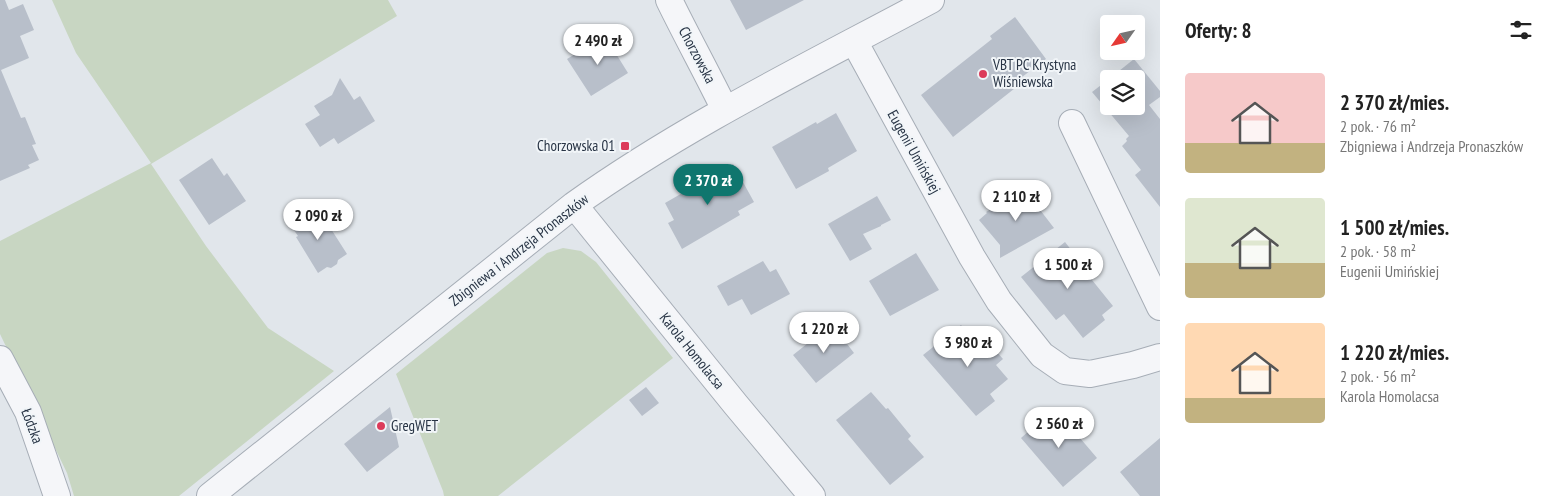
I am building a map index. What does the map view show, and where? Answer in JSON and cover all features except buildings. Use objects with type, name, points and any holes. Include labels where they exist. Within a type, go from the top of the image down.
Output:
[{"type":"street","name":"Chorzowska","points":[[669,0],[690,45],[725,110]]},
{"type":"street","name":"Zbigniewa i Andrzeja Pronaszków","points":[[210,496],[574,205],[627,169],[725,110],[931,0]]},
{"type":"street","name":"Eugenii Umińskiej","points":[[854,41],[972,257],[999,301],[1042,355],[1065,371],[1090,374],[1160,357]]},
{"type":"street","points":[[1072,123],[1160,307]]},
{"type":"street","name":"Karola Homolacsa","points":[[574,205],[736,406],[812,496]]},
{"type":"street","name":"Łódzka","points":[[0,359],[28,412],[57,496]]},
{"type":"green space","points":[[52,0],[388,0],[397,16],[151,164],[206,246],[268,328],[334,371],[179,496],[74,496],[67,473],[0,334],[0,241],[151,163],[76,53]]},
{"type":"green space","points":[[563,248],[581,251],[596,262],[673,358],[498,496],[444,496],[396,374],[547,253]]},
{"type":"place","name":"VBT PC Krystyna Wiśniewska","points":[[983,74]]},
{"type":"place","name":"Chorzowska 01","points":[[625,146]]},
{"type":"place","name":"GregWET","points":[[381,426]]}]
